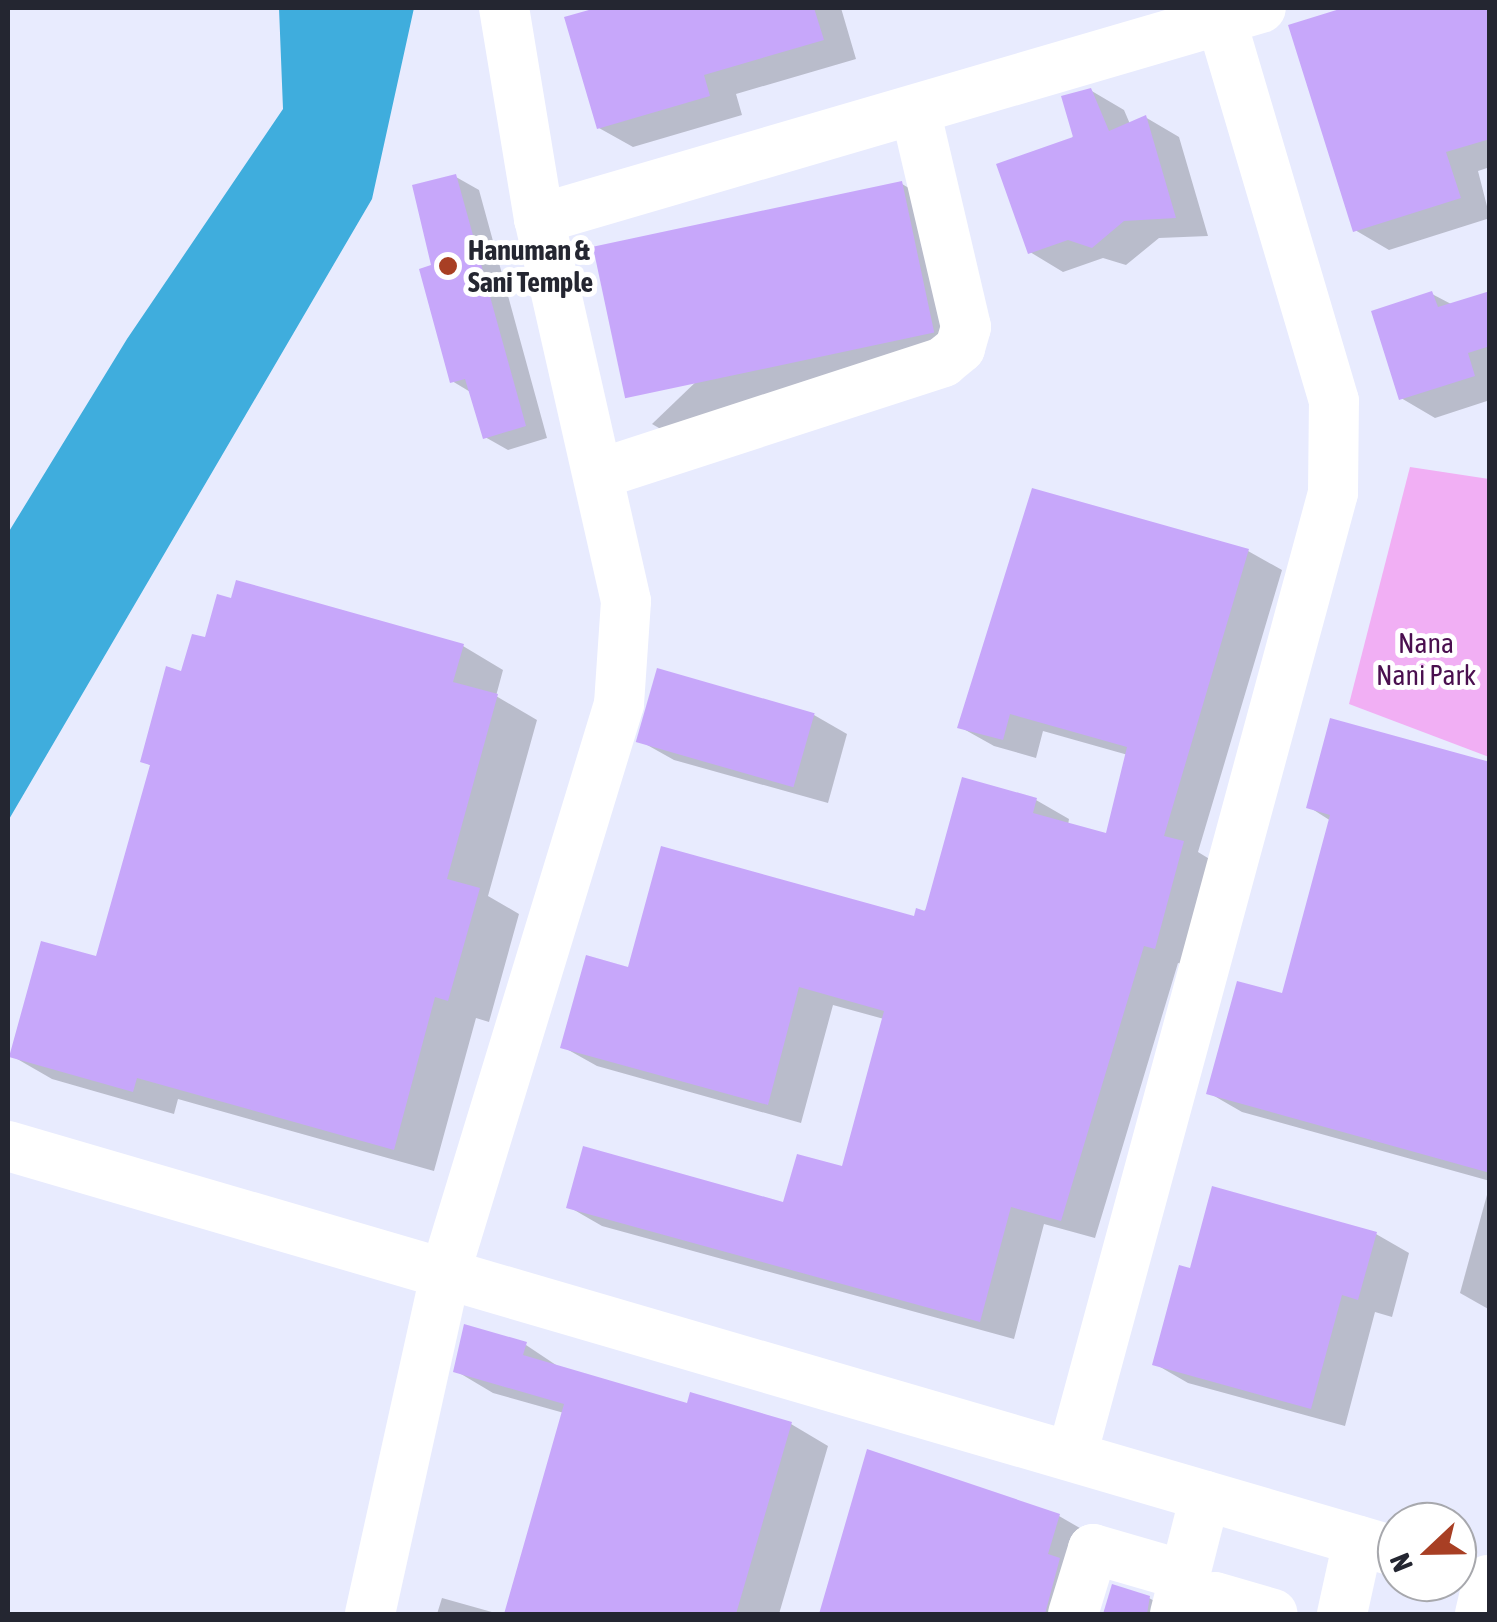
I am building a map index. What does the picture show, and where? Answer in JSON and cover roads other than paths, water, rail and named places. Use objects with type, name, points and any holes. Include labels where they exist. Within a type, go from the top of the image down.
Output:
[{"type":"street","points":[[370,1614],[446,1270],[618,704],[626,601],[539,218],[504,8]]},
{"type":"street","points":[[539,218],[1241,14],[1334,400],[1334,493],[1072,1454]]},
{"type":"street","points":[[599,474],[944,362],[960,348],[966,327],[915,110]]},
{"type":"street","points":[[8,1146],[446,1270],[1377,1546]]},
{"type":"street","points":[[1188,1602],[1205,1496]]},
{"type":"street","points":[[1342,1614],[1377,1546]]},
{"type":"street","points":[[1360,1614],[1377,1546]]},
{"type":"street","points":[[1073,1614],[1093,1549],[1188,1602],[1215,1597],[1273,1614]]},
{"type":"street","points":[[1480,1614],[1489,1580]]},
{"type":"water","points":[[279,8],[414,8],[372,199],[8,821],[8,533],[127,339],[283,109]]},
{"type":"place","name":"Hanuman & Sani Temple","points":[[448,266]]},
{"type":"park label","name":"Nana Nani Park","points":[[1426,659]]}]
